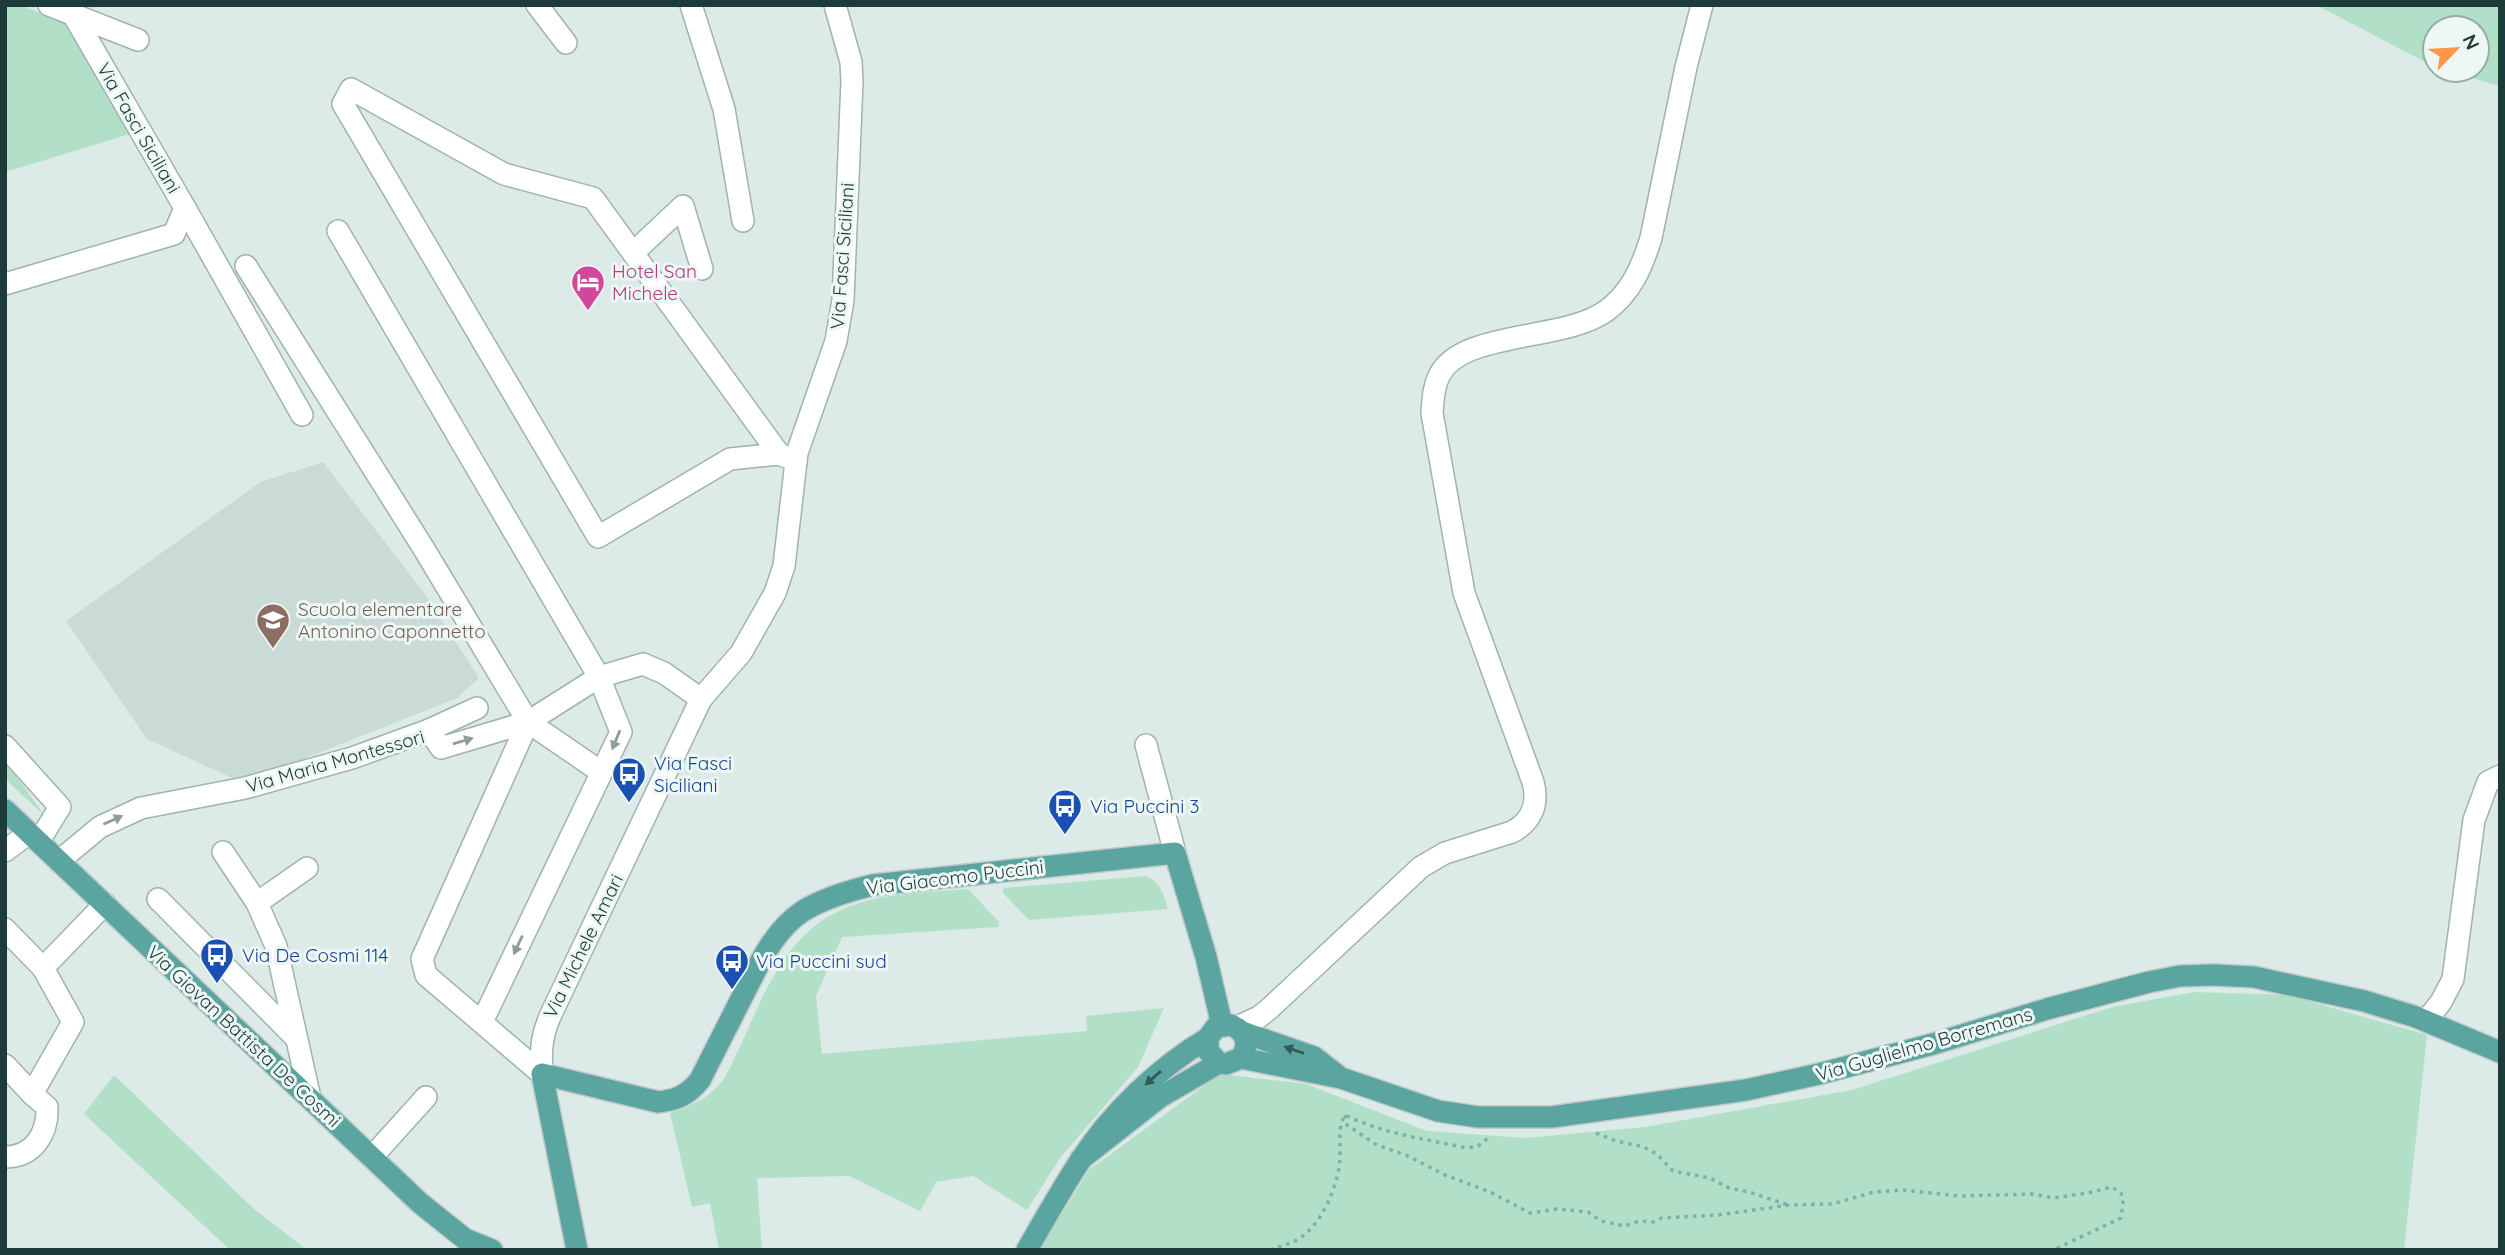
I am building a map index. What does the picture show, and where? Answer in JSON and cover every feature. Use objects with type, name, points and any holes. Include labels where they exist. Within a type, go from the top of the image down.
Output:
[{"type":"main road","name":"Via Giovan Battista De Cosmi","points":[[5,810],[421,1203],[466,1239],[492,1250]]},
{"type":"main road","points":[[1175,853],[1227,1031],[1246,1047],[1241,1058]]},
{"type":"main road","name":"Via Giacomo Puccini","points":[[542,1074],[658,1102],[676,1100],[691,1091],[700,1080],[764,955],[778,934],[800,912],[850,890],[873,885],[1175,853]]},
{"type":"main road","name":"Via Guglielmo Borremans","points":[[1341,1078],[1438,1111],[1496,1118],[1552,1117],[1746,1090],[1933,1044],[2149,982],[2180,976],[2214,975],[2254,977],[2364,1001],[2426,1021],[2500,1052]]},
{"type":"main road","points":[[1219,1063],[1208,1051],[1227,1031]]},
{"type":"main road","points":[[1027,1250],[1081,1159],[1133,1095],[1178,1056],[1227,1031],[1314,1057],[1341,1078]]},
{"type":"main road","points":[[1081,1159],[1160,1097],[1219,1063],[1226,1064],[1241,1058],[1341,1078]]},
{"type":"main road","name":"Via Michele Amari","points":[[542,1074],[571,1249]]},
{"type":"street","points":[[49,5],[138,40]]},
{"type":"street","points":[[537,5],[566,43]]},
{"type":"street","points":[[691,5],[724,109],[743,220]]},
{"type":"street","name":"Via Fasci Siciliani","points":[[701,699],[741,653],[775,593],[784,566],[788,458],[803,433],[836,341],[843,300],[852,82],[851,62],[835,5]]},
{"type":"street","points":[[1227,1031],[1259,1017],[1269,1009],[1421,867],[1445,853],[1512,832],[1522,827],[1533,812],[1536,803],[1534,782],[1464,593],[1432,413],[1433,395],[1438,376],[1446,365],[1469,349],[1531,337],[1586,322],[1606,311],[1634,281],[1644,263],[1651,238],[1686,67],[1702,5]]},
{"type":"street","name":"Via Fasci Siciliani","points":[[5,284],[174,234],[186,208],[74,16]]},
{"type":"street","points":[[351,89],[504,174],[593,198],[788,458],[730,459],[598,537],[343,104],[351,89]]},
{"type":"street","points":[[633,253],[683,206],[702,270]]},
{"type":"street","points":[[186,208],[302,415]]},
{"type":"street","points":[[338,231],[599,677],[621,732],[481,1022]]},
{"type":"street","points":[[246,266],[424,549],[528,722],[601,772]]},
{"type":"street","points":[[542,1074],[426,975],[422,959],[528,722],[599,677],[643,664],[664,673],[701,699]]},
{"type":"street","name":"Via Michele Amari","points":[[542,1074],[540,1051],[543,1030],[701,699]]},
{"type":"street","points":[[429,730],[477,708]]},
{"type":"street","name":"Via Maria Montessori","points":[[59,861],[100,827],[141,808],[245,788],[352,758],[429,730],[441,748],[528,722]]},
{"type":"street","points":[[1146,745],[1175,853]]},
{"type":"street","points":[[5,746],[60,807],[34,837],[5,851]]},
{"type":"street","points":[[2426,1021],[2441,1002],[2453,979],[2474,820],[2488,782],[2500,776]]},
{"type":"street","points":[[223,852],[257,904],[276,946],[310,1098]]},
{"type":"street","points":[[257,904],[307,868]]},
{"type":"street","points":[[158,899],[296,1038]]},
{"type":"street","points":[[43,968],[104,904]]},
{"type":"street","points":[[5,929],[43,968],[73,1022],[32,1094]]},
{"type":"street","points":[[5,1065],[47,1107],[47,1123],[30,1150],[16,1157],[5,1157]]},
{"type":"street","points":[[372,1157],[426,1097]]},
{"type":"path","points":[[1345,1115],[1399,1136],[1467,1148],[1478,1146],[1494,1133],[1497,1127],[1496,1118]]},
{"type":"path","points":[[1345,1115],[1347,1125],[1377,1145],[1490,1192],[1530,1213],[1557,1209],[1588,1212],[1601,1221],[1625,1226],[1662,1218],[1718,1215],[1790,1205],[1832,1204],[1874,1192],[1903,1190],[1959,1196],[2032,1194],[2054,1198],[2112,1187],[2121,1193],[2121,1218],[2053,1250]]},
{"type":"path","points":[[1270,1250],[1295,1241],[1308,1232],[1322,1212],[1340,1161],[1340,1123],[1345,1115]]},
{"type":"path","points":[[1594,1132],[1616,1142],[1644,1147],[1658,1155],[1673,1171],[1710,1178],[1729,1188],[1790,1205]]},
{"type":"shaded area","name":"Scuola elementare Antonino Caponnetto","points":[[323,462],[425,594],[479,678],[457,698],[243,783],[147,739],[66,621],[261,482]]},
{"type":"green space","points":[[5,5],[20,5],[69,24],[130,134],[5,172]]},
{"type":"green space","points":[[2316,5],[2500,5],[2500,86],[2491,83],[2491,14],[2421,14],[2421,60]]},
{"type":"green space","points":[[5,760],[10,767],[44,815],[5,779]]},
{"type":"green space","points":[[1145,876],[1158,886],[1168,909],[1029,920],[1003,893],[1003,888]]},
{"type":"green space","points":[[968,889],[999,922],[998,927],[842,937],[816,996],[822,1054],[1087,1031],[1086,1016],[1164,1008],[1138,1067],[1060,1158],[1027,1210],[973,1176],[936,1182],[920,1211],[849,1176],[757,1178],[762,1250],[719,1250],[710,1203],[692,1207],[670,1113],[700,1100],[720,1084],[730,1069],[776,972],[800,939],[816,925],[833,914],[865,901]]},
{"type":"green space","points":[[2194,992],[2287,995],[2427,1035],[2404,1250],[1039,1250],[1089,1170],[1220,1074],[1306,1084],[1427,1131],[1526,1138],[1645,1127],[1852,1090],[2112,1007]]},
{"type":"green space","points":[[114,1075],[254,1209],[307,1250],[230,1250],[84,1114]]},
{"type":"place","name":"Hotel San Michele","points":[[588,312]]},
{"type":"place","name":"Scuola elementare Antonino Caponnetto","points":[[273,650]]},
{"type":"place","name":"Via Fasci Siciliani","points":[[629,804]]},
{"type":"place","name":"Via Puccini 3","points":[[1065,836]]},
{"type":"place","name":"Via De Cosmi 114","points":[[217,985]]},
{"type":"place","name":"Via Puccini sud","points":[[732,991]]}]
